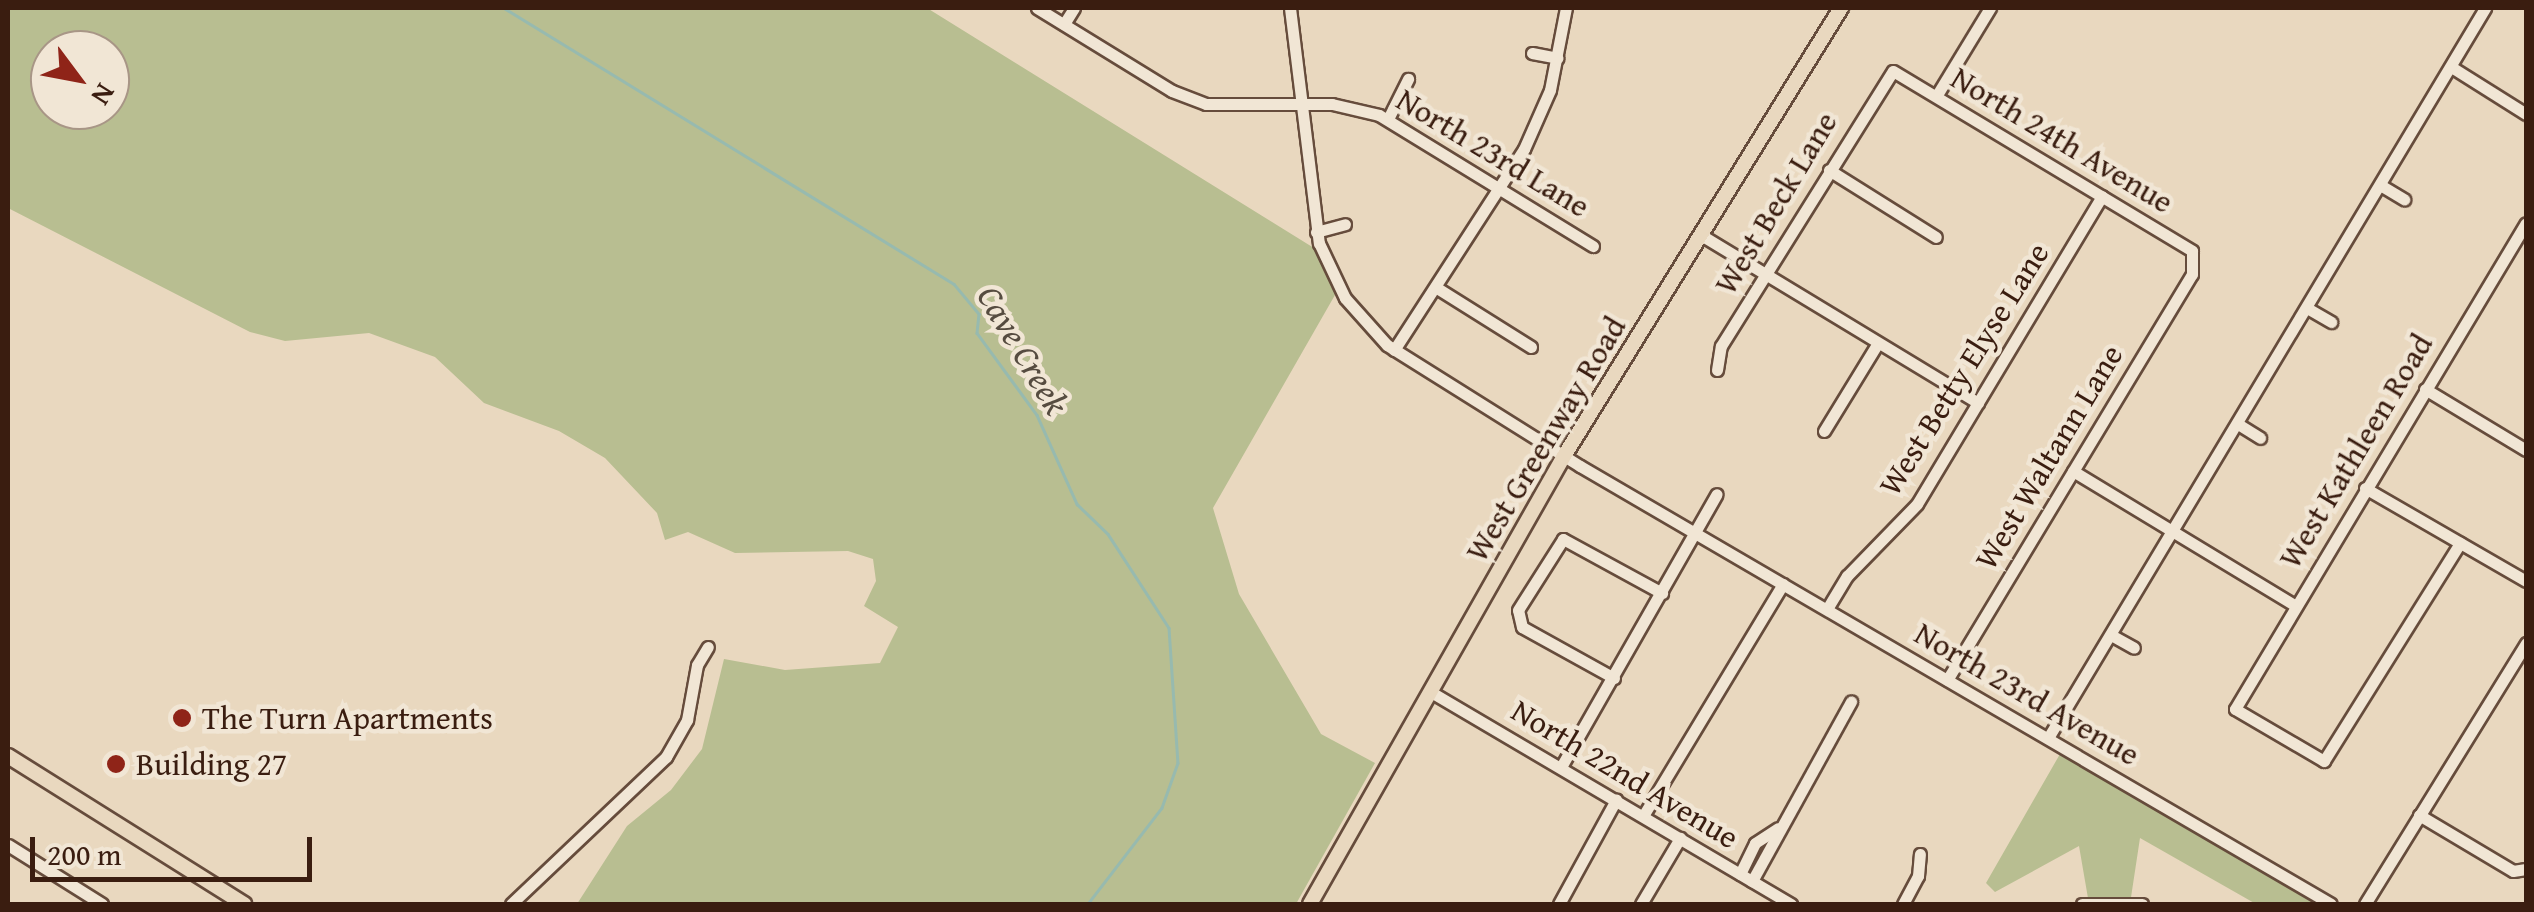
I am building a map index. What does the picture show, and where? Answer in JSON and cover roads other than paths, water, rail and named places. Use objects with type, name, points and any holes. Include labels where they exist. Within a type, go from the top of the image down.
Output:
[{"type":"main road","name":"West Greenway Road","points":[[1310,904],[1564,456],[1841,8]]},
{"type":"main road","points":[[8,758],[218,898],[244,904]]},
{"type":"street","name":"North 23rd Lane","points":[[1038,8],[1187,98],[1242,108],[1348,106],[1388,119],[1594,246]]},
{"type":"street","points":[[1064,24],[1074,8]]},
{"type":"street","name":"North 23rd Avenue","points":[[1290,8],[1316,232],[1345,298],[1394,350],[1564,456],[2332,904]]},
{"type":"street","points":[[1394,350],[1438,288],[1536,124],[1558,58],[1566,8]]},
{"type":"street","points":[[1936,95],[1990,8]]},
{"type":"street","points":[[2048,738],[2453,68],[2485,8]]},
{"type":"street","points":[[1532,53],[1558,58]]},
{"type":"street","points":[[2453,68],[2526,114]]},
{"type":"street","name":"North 24th Avenue","points":[[1892,71],[2192,251],[2196,262]]},
{"type":"street","name":"West Beck Lane","points":[[1717,370],[1721,346],[1892,71]]},
{"type":"street","points":[[1388,119],[1408,79]]},
{"type":"street","points":[[1829,170],[1936,236]]},
{"type":"street","points":[[2382,186],[2404,199]]},
{"type":"street","name":"West Betty Elyse Lane","points":[[1827,609],[1847,576],[1917,504],[2102,196]]},
{"type":"street","name":"West Kathleen Road","points":[[2460,542],[2324,760],[2235,708],[2526,223]]},
{"type":"street","points":[[1316,232],[1345,224]]},
{"type":"street","points":[[1701,235],[1978,403]]},
{"type":"street","name":"West Waltann Lane","points":[[1947,680],[2196,262]]},
{"type":"street","points":[[1438,288],[1531,347]]},
{"type":"street","points":[[2308,308],[2331,322]]},
{"type":"street","points":[[1824,431],[1878,343]]},
{"type":"street","points":[[2425,389],[2526,450]]},
{"type":"street","points":[[2238,424],[2260,438]]},
{"type":"street","points":[[2072,471],[2294,605]]},
{"type":"street","points":[[2365,488],[2526,581]]},
{"type":"street","points":[[1561,767],[1716,494]]},
{"type":"street","points":[[1614,678],[1518,620],[1563,539],[1662,593]]},
{"type":"street","points":[[1643,816],[1783,584]]},
{"type":"street","points":[[2111,634],[2134,648]]},
{"type":"street","points":[[2365,904],[2526,644]]},
{"type":"street","points":[[511,904],[666,757],[687,720],[697,665],[708,647]]},
{"type":"street","name":"North 22nd Avenue","points":[[1431,692],[1790,904]]},
{"type":"street","points":[[1746,878],[1770,852],[1778,828],[1850,702]]},
{"type":"street","points":[[1559,904],[1616,800]]},
{"type":"street","points":[[2419,815],[2525,871]]},
{"type":"street","points":[[1746,878],[1755,843],[1778,828]]},
{"type":"street","points":[[1642,904],[1680,838]]},
{"type":"street","points":[[1755,843],[1770,852]]},
{"type":"street","points":[[8,846],[102,904]]},
{"type":"street","points":[[1903,904],[1918,876],[1920,854]]},
{"type":"street","points":[[75,904],[82,892]]},
{"type":"street","points":[[2088,903],[2142,904]]},
{"type":"waterway","name":"Cave Creek","points":[[504,8],[954,284],[979,314],[977,333],[1037,415],[1077,504],[1108,534],[1169,628],[1178,763],[1162,808],[1088,904]]},
{"type":"place","name":"The Turn Apartments","points":[[182,718]]},
{"type":"place","name":"Building 27","points":[[116,764]]}]
